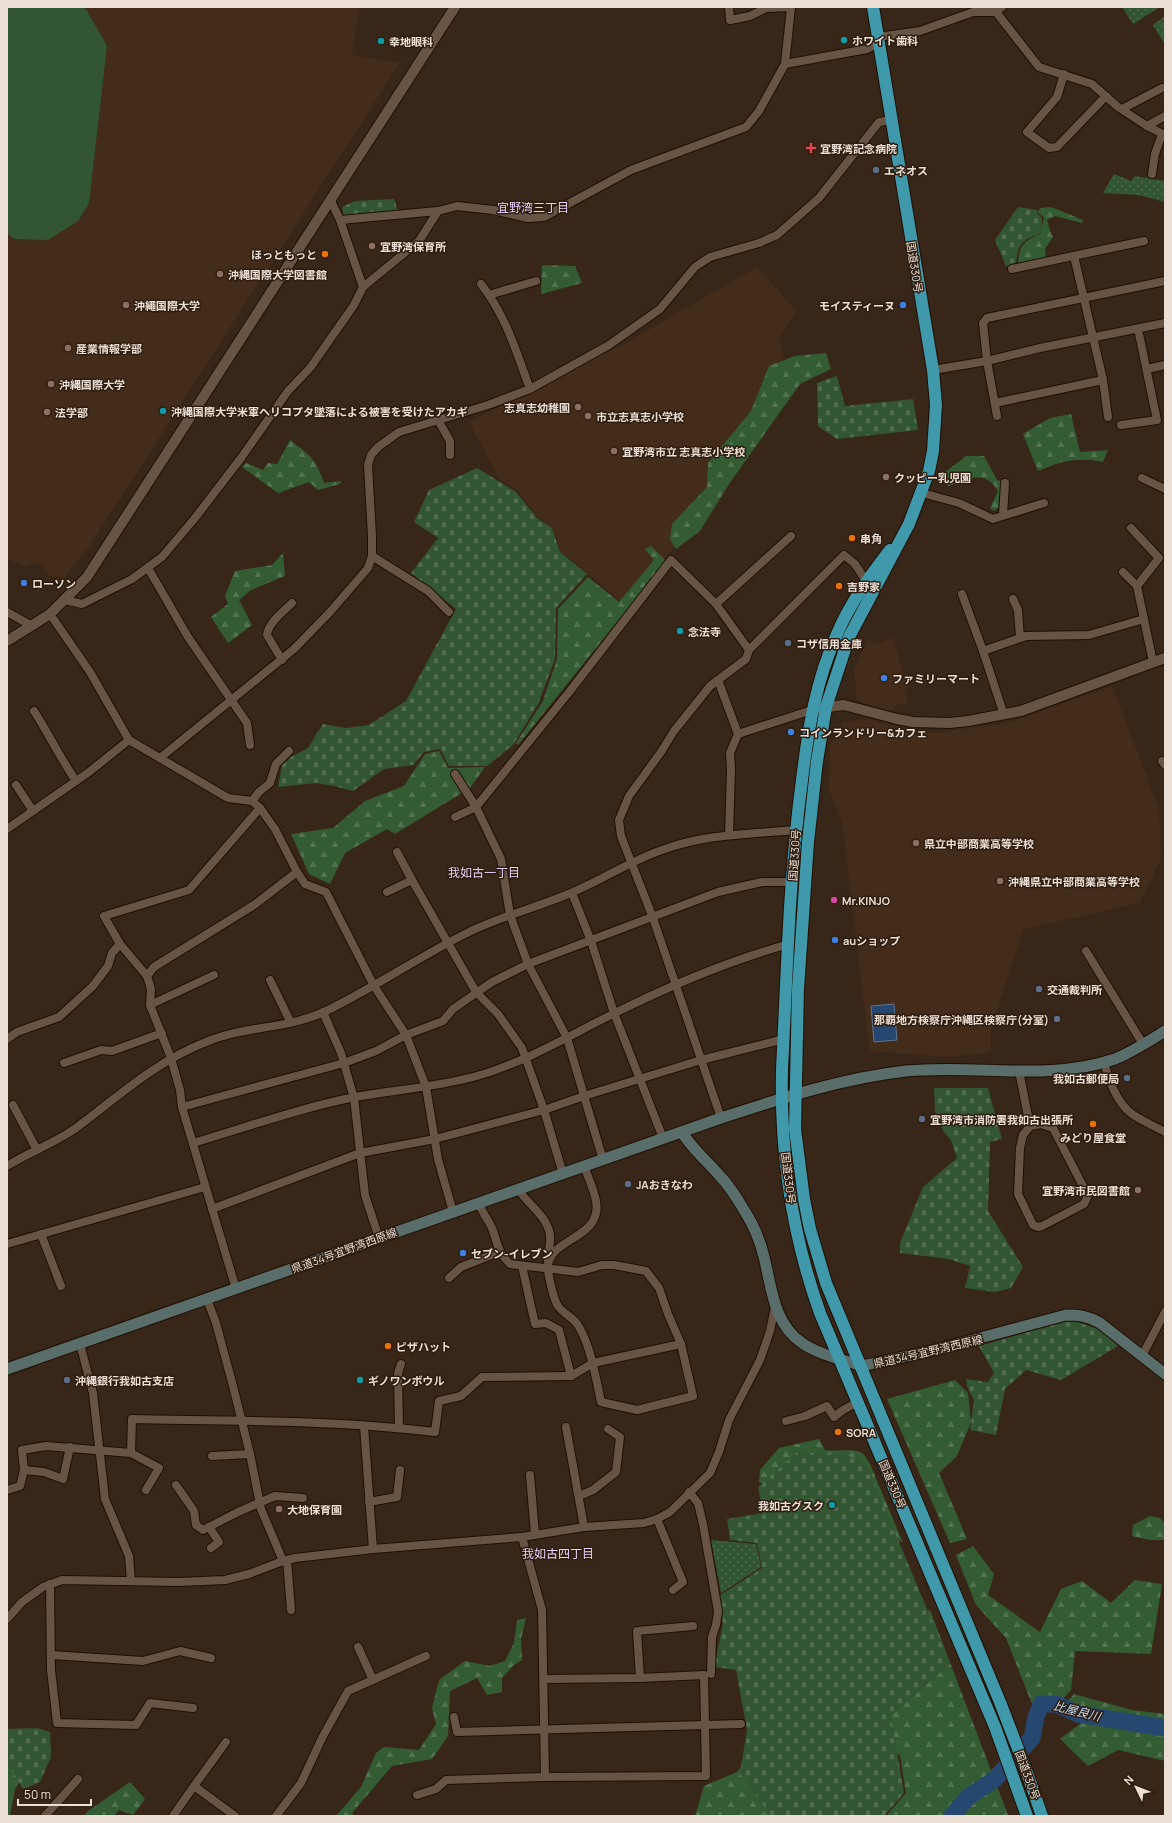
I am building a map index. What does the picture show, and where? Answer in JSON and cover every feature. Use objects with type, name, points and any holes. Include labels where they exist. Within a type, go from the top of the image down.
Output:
[{"type":"highway","name":"国道330号","points":[[873,7],[933,370],[936,406],[933,451],[922,493],[909,524],[877,588],[849,637],[826,707],[817,761],[808,842],[798,989],[795,1129],[804,1199],[810,1229],[826,1283],[1025,1767],[1042,1816]]},
{"type":"highway","name":"国道330号","points":[[909,524],[866,581],[836,634],[823,670],[812,710],[795,830],[792,882],[781,1099],[788,1178],[795,1221],[812,1292],[995,1727],[1028,1816]]},
{"type":"main road","name":"県道34号宜野湾西原線","points":[[7,1369],[663,1138],[795,1094],[906,1071],[958,1069],[1019,1071],[1067,1070],[1116,1058],[1165,1031]]},
{"type":"main road","name":"県道34号宜野湾西原線","points":[[682,1132],[687,1142],[726,1183],[756,1231],[764,1256],[775,1307],[789,1330],[802,1343],[816,1350],[859,1365],[873,1364],[935,1350],[1066,1315],[1080,1316],[1093,1319],[1165,1374]]},
{"type":"street","points":[[7,641],[50,614],[87,577],[106,551],[330,199],[455,7]]},
{"type":"street","points":[[340,220],[438,212],[457,206],[492,210],[528,218],[544,217],[631,170],[746,127],[759,111],[785,64],[791,7],[766,8],[750,16],[730,20],[729,7]]},
{"type":"street","points":[[785,64],[867,49],[878,40],[920,31],[973,12],[999,10],[1039,67],[1092,84],[1122,109],[1147,126],[1164,135],[1155,154],[1152,174]]},
{"type":"street","points":[[1064,74],[1057,97],[1028,132],[1049,148],[1057,147],[1106,96]]},
{"type":"street","points":[[1122,109],[1162,88]]},
{"type":"street","points":[[1147,126],[1165,116]]},
{"type":"street","points":[[160,758],[282,660],[334,607],[368,568],[372,556],[372,536],[368,465],[371,455],[378,447],[399,432],[488,405],[530,389],[609,345],[660,310],[695,267],[710,257],[759,243],[777,235],[819,198],[879,122],[891,120]]},
{"type":"street","points":[[330,199],[340,220],[363,287]]},
{"type":"street","points":[[65,600],[82,604],[114,588],[148,568],[162,557],[242,458],[265,422],[288,391],[314,362],[354,305],[363,287],[419,241],[438,212]]},
{"type":"street","points":[[1012,269],[1144,241]]},
{"type":"street","points":[[1074,256],[1085,297],[1103,380],[1108,417]]},
{"type":"street","points":[[489,295],[536,281]]},
{"type":"street","points":[[997,416],[987,362],[983,323],[986,318],[1165,281]]},
{"type":"street","points":[[481,284],[508,328],[530,389]]},
{"type":"street","points":[[933,370],[987,362],[1040,348],[1165,323]]},
{"type":"street","points":[[1122,425],[1157,420],[1138,329]]},
{"type":"street","points":[[1147,369],[1165,365]]},
{"type":"street","points":[[995,403],[1103,380]]},
{"type":"street","points":[[438,420],[450,441],[450,455]]},
{"type":"street","points":[[1142,478],[1165,489]]},
{"type":"street","points":[[1003,515],[1005,483]]},
{"type":"street","points":[[922,493],[959,503],[993,519],[1044,503]]},
{"type":"street","points":[[1131,528],[1159,558],[1137,586]]},
{"type":"street","points":[[716,604],[791,536]]},
{"type":"street","points":[[721,1118],[674,984],[653,918],[621,836],[619,820],[629,796],[661,752],[674,731],[710,686],[746,659],[749,650],[844,555],[855,564],[866,581],[877,588]]},
{"type":"street","points":[[372,556],[428,591],[449,612]]},
{"type":"street","points":[[455,817],[476,807],[570,691],[671,560],[716,604],[749,650]]},
{"type":"street","points":[[148,568],[188,637],[230,701],[247,723],[250,745]]},
{"type":"street","points":[[1123,572],[1137,586],[1152,662]]},
{"type":"street","points":[[962,594],[1004,715]]},
{"type":"street","points":[[1013,600],[1018,610],[1020,638]]},
{"type":"street","points":[[282,660],[267,635],[267,631],[278,616],[292,603]]},
{"type":"street","points":[[7,612],[32,626]]},
{"type":"street","points":[[50,614],[90,672],[129,740],[228,798],[252,801],[260,808],[275,829],[297,872],[306,884],[326,892],[374,986],[406,1036],[426,1086],[438,1159],[453,1212]]},
{"type":"street","points":[[983,651],[1026,636],[1089,634],[1144,619]]},
{"type":"street","points":[[738,734],[812,710],[844,705],[897,719],[919,722],[949,723],[1004,715],[1042,704],[1165,658]]},
{"type":"street","points":[[718,680],[738,734],[730,753],[729,835]]},
{"type":"street","points":[[34,711],[46,729],[61,759],[76,780]]},
{"type":"street","points":[[7,829],[129,740]]},
{"type":"street","points":[[252,801],[259,792],[270,783],[276,764],[289,750]]},
{"type":"street","points":[[456,774],[476,807],[501,859],[510,915],[528,964],[567,1038],[603,1160]]},
{"type":"street","points":[[16,785],[33,810]]},
{"type":"street","points":[[236,1289],[182,1107],[180,1090],[171,1058],[150,1005],[151,989],[147,976],[120,944],[104,916],[189,890],[260,808]]},
{"type":"street","points":[[7,1166],[74,1129],[125,1089],[171,1058],[208,1041],[290,1022],[322,1012],[374,986],[470,932],[510,915],[572,893],[632,862],[663,849],[729,835],[795,830]]},
{"type":"street","points":[[397,852],[476,992],[498,1014],[522,1048],[544,1110],[563,1174]]},
{"type":"street","points":[[147,976],[154,967],[254,905],[297,872]]},
{"type":"street","points":[[387,892],[412,880]]},
{"type":"street","points":[[182,1107],[344,1063],[376,1051],[406,1036],[443,1021],[453,1009],[476,992],[492,982],[528,964],[653,918],[718,892],[762,882],[792,882]]},
{"type":"street","points":[[572,893],[591,941],[614,1013],[663,1138]]},
{"type":"street","points":[[7,1039],[17,1032],[59,1018],[93,986],[108,966],[112,953],[120,944]]},
{"type":"street","points":[[193,1143],[269,1120],[354,1098],[477,1076],[525,1058],[674,984],[742,958],[789,944]]},
{"type":"street","points":[[1086,951],[1143,1044]]},
{"type":"street","points":[[150,1005],[214,975]]},
{"type":"street","points":[[270,980],[290,1022]]},
{"type":"street","points":[[322,1012],[344,1063],[354,1098],[366,1195],[369,1211],[379,1238]]},
{"type":"street","points":[[64,1063],[101,1050],[112,1051],[162,1033]]},
{"type":"street","points":[[212,1209],[360,1153],[435,1139],[544,1110],[584,1096],[701,1060],[784,1039]]},
{"type":"street","points":[[1104,1062],[1116,1095],[1123,1105],[1131,1113],[1165,1132]]},
{"type":"street","points":[[1019,1071],[1030,1126]]},
{"type":"street","points":[[12,1105],[36,1150]]},
{"type":"street","points":[[1041,1124],[1053,1128],[1087,1198],[1084,1204],[1038,1227],[1033,1225],[1018,1194],[1022,1135],[1030,1126],[1041,1124]]},
{"type":"street","points":[[548,1266],[551,1256],[557,1250],[586,1230],[595,1214],[596,1202],[584,1166]]},
{"type":"street","points":[[7,1244],[205,1187]]},
{"type":"street","points":[[479,1203],[483,1214],[491,1226],[499,1252],[510,1264],[522,1266],[548,1266],[578,1272],[602,1265],[614,1265],[646,1271],[659,1288],[680,1344],[693,1396],[637,1410],[601,1402],[593,1364],[579,1326],[557,1305],[548,1266],[548,1247],[551,1237],[546,1222],[541,1214],[524,1199],[518,1189]]},
{"type":"street","points":[[41,1234],[61,1286]]},
{"type":"street","points":[[448,1278],[461,1267],[499,1252]]},
{"type":"street","points":[[522,1266],[535,1324],[546,1323],[560,1330],[571,1376]]},
{"type":"street","points":[[206,1299],[216,1323],[250,1454],[260,1504],[285,1560],[291,1610]]},
{"type":"street","points":[[7,1619],[22,1602],[43,1587],[62,1580],[225,1580],[249,1574],[285,1560],[373,1549],[522,1537],[584,1527],[644,1523],[657,1519],[670,1512],[710,1472],[719,1452],[729,1420],[760,1360],[775,1307]]},
{"type":"street","points":[[1142,1356],[1165,1312]]},
{"type":"street","points":[[80,1344],[93,1393],[105,1499],[129,1556],[131,1581]]},
{"type":"street","points":[[131,1453],[132,1419],[241,1421],[364,1426],[435,1432],[440,1401],[461,1396],[482,1377],[571,1376],[593,1364],[680,1344]]},
{"type":"street","points":[[399,1428],[398,1373],[401,1364]]},
{"type":"street","points":[[786,1421],[805,1416],[827,1406],[834,1417],[858,1402]]},
{"type":"street","points":[[364,1426],[373,1549]]},
{"type":"street","points":[[566,1427],[584,1527]]},
{"type":"street","points":[[579,1496],[593,1490],[616,1472],[620,1437],[608,1429]]},
{"type":"street","points":[[7,1490],[20,1486],[24,1470],[22,1450],[46,1446],[131,1453],[158,1468],[146,1490]]},
{"type":"street","points":[[24,1470],[44,1472],[63,1478],[70,1447]]},
{"type":"street","points":[[212,1456],[250,1454]]},
{"type":"street","points":[[369,1502],[397,1497],[400,1470]]},
{"type":"street","points":[[530,1475],[535,1534]]},
{"type":"street","points":[[176,1485],[194,1511],[196,1525],[203,1530],[238,1512],[260,1504],[275,1496],[303,1498]]},
{"type":"street","points":[[689,1492],[698,1503],[718,1611],[712,1637],[711,1674]]},
{"type":"street","points":[[657,1519],[683,1582],[673,1590]]},
{"type":"street","points":[[209,1527],[219,1542],[211,1548]]},
{"type":"street","points":[[522,1537],[542,1610],[545,1777]]},
{"type":"street","points":[[50,1584],[51,1655],[57,1723],[136,1725],[150,1703],[193,1708]]},
{"type":"street","points":[[640,1678],[637,1631],[693,1626]]},
{"type":"street","points":[[358,1647],[373,1680]]},
{"type":"street","points":[[51,1655],[143,1661],[180,1651],[211,1658]]},
{"type":"street","points":[[276,1816],[301,1783],[322,1738],[348,1691],[426,1656]]},
{"type":"street","points":[[417,1795],[436,1789],[446,1780],[545,1777],[706,1776],[704,1675],[640,1678],[544,1679]]},
{"type":"street","points":[[454,1717],[457,1732],[742,1724]]},
{"type":"street","points":[[173,1816],[226,1742]]},
{"type":"street","points":[[45,1816],[78,1779]]},
{"type":"street","points":[[194,1786],[233,1816]]},
{"type":"shaded area","name":"沖繩国際大学","points":[[7,7],[360,7],[352,55],[400,63],[89,547],[64,578],[50,576],[42,566],[34,563],[25,567],[7,558]]},
{"type":"shaded area","name":"宜野湾市立 志真志小学校","points":[[757,267],[797,311],[779,339],[789,386],[630,608],[561,552],[553,528],[537,517],[518,491],[500,480],[469,422],[622,345]]},
{"type":"shaded area","points":[[893,638],[906,683],[907,704],[896,704],[893,710],[887,711],[858,700],[855,695],[856,689],[854,669],[867,640],[879,644]]},
{"type":"shaded area","name":"沖縄県立中部商業高等学校","points":[[1112,686],[1159,808],[1161,858],[1140,903],[1024,929],[991,1030],[991,1052],[948,1057],[870,1051],[842,823],[829,789],[830,745],[844,722],[863,719],[925,733],[950,733],[953,730],[995,725],[1016,720]]},
{"type":"green space","points":[[79,7],[86,9],[107,46],[89,203],[78,221],[48,240],[14,239],[7,233],[7,8]]},
{"type":"green space","points":[[1122,7],[1160,7],[1133,24]]},
{"type":"green space","points":[[1165,16],[1165,45],[1153,25]]},
{"type":"green space","points":[[1114,174],[1131,181],[1135,176],[1165,181],[1165,202],[1139,195],[1103,193]]},
{"type":"green space","points":[[394,199],[398,212],[344,217],[342,207],[355,201]]},
{"type":"green space","points":[[1018,207],[1038,210],[1037,213],[1042,218],[1042,232],[1023,243],[1018,251],[1016,264],[1006,266],[995,240]]},
{"type":"green space","points":[[1051,207],[1083,220],[1082,223],[1055,216],[1047,220],[1053,237],[1045,249],[1046,258],[1018,265],[1021,248],[1030,239],[1041,233],[1044,217],[1038,213],[1040,208]]},
{"type":"green space","points":[[542,265],[575,266],[582,283],[541,294]]},
{"type":"green space","points":[[826,353],[831,369],[800,384],[729,484],[700,531],[676,549],[670,539],[672,524],[707,487],[708,463],[751,411],[769,366],[795,356]]},
{"type":"green space","points":[[837,376],[845,406],[913,399],[918,430],[837,439],[818,426],[817,383]]},
{"type":"green space","points":[[1071,414],[1080,452],[1108,450],[1103,462],[1085,460],[1069,461],[1038,471],[1023,434],[1050,418]]},
{"type":"green space","points":[[290,440],[312,458],[324,483],[341,481],[340,484],[318,490],[309,482],[278,493],[242,467],[246,463],[263,470],[268,463],[277,464]]},
{"type":"green space","points":[[966,456],[984,456],[997,480],[1001,481],[1005,503],[994,511],[990,508],[998,491],[993,484],[987,480],[982,478],[969,479],[948,486],[943,480],[944,473]]},
{"type":"green space","points":[[477,468],[516,492],[537,518],[552,528],[560,552],[587,574],[556,608],[555,659],[538,704],[513,745],[487,766],[449,766],[440,749],[424,752],[413,765],[384,769],[353,791],[316,783],[278,787],[282,765],[291,757],[308,748],[323,724],[346,728],[369,725],[406,701],[456,609],[411,573],[438,538],[414,522],[429,490]]},
{"type":"green space","points":[[651,546],[666,561],[518,745],[516,743],[543,701],[557,659],[558,609],[588,577],[619,602],[654,560],[645,549]]},
{"type":"green space","points":[[283,553],[285,576],[251,590],[239,600],[252,625],[228,643],[211,617],[228,604],[225,596],[235,571],[272,565]]},
{"type":"green space","points":[[439,751],[448,768],[485,767],[470,788],[395,834],[387,829],[345,853],[330,884],[309,874],[291,834],[333,828],[365,801],[404,786],[425,754]]},
{"type":"green space","points":[[934,1088],[988,1088],[1002,1139],[990,1142],[988,1211],[1023,1267],[1011,1288],[995,1292],[965,1288],[970,1266],[949,1259],[900,1253],[900,1243],[923,1187],[957,1158],[951,1140],[944,1132],[935,1112]]},
{"type":"green space","points":[[1071,1320],[1101,1330],[1118,1346],[1061,1380],[1026,1370],[1005,1389],[996,1435],[970,1430],[974,1400],[967,1387],[966,1379],[988,1382],[994,1373],[979,1346]]},
{"type":"green space","points":[[955,1380],[968,1393],[971,1422],[957,1456],[939,1473],[967,1539],[950,1543],[887,1399]]},
{"type":"green space","points":[[819,1439],[825,1450],[854,1451],[864,1455],[870,1464],[903,1543],[887,1533],[759,1482],[760,1470],[779,1448]]},
{"type":"green space","points":[[798,1452],[846,1455],[866,1463],[950,1664],[891,1716],[904,1793],[884,1816],[771,1816],[740,1773],[747,1730],[736,1670],[714,1667],[723,1624],[719,1596],[762,1568],[757,1543],[730,1540],[727,1519],[763,1513],[758,1487]]},
{"type":"green space","points":[[1150,1516],[1160,1518],[1165,1524],[1165,1540],[1150,1540],[1132,1536],[1133,1525]]},
{"type":"green space","points":[[711,1540],[756,1544],[761,1567],[721,1593]]},
{"type":"green space","points":[[973,1546],[994,1574],[988,1595],[1040,1632],[1061,1589],[1082,1581],[1111,1603],[1135,1580],[1162,1584],[1151,1654],[1075,1651],[1071,1690],[1053,1710],[1032,1704],[1006,1638],[976,1605],[956,1555]]},
{"type":"green space","points":[[930,1610],[1008,1815],[1007,1816],[886,1816],[906,1793],[900,1755],[852,1733],[919,1614]]},
{"type":"green space","points":[[526,1618],[521,1639],[522,1660],[514,1665],[502,1678],[502,1692],[487,1695],[477,1678],[450,1691],[448,1736],[432,1759],[392,1766],[352,1813],[354,1816],[336,1816],[361,1787],[376,1753],[384,1747],[419,1750],[436,1724],[432,1708],[439,1680],[465,1661],[490,1666],[505,1661],[514,1643],[517,1620]]},
{"type":"green space","points":[[1074,1694],[1132,1710],[1165,1714],[1165,1761],[1118,1750],[1088,1766],[1060,1739],[1081,1723],[1060,1709]]},
{"type":"green space","points":[[37,1728],[50,1732],[51,1757],[40,1782],[23,1789],[7,1762],[7,1729]]},
{"type":"green space","points":[[7,1755],[20,1782],[15,1789],[10,1816],[7,1816]]},
{"type":"green space","points":[[745,1762],[795,1816],[695,1816],[704,1786],[737,1772]]},
{"type":"green space","points":[[130,1782],[145,1799],[133,1815],[119,1810],[114,1816],[84,1816],[88,1811]]},
{"type":"water","points":[[894,1004],[897,1040],[874,1042],[871,1006]]},
{"type":"waterway","name":"比屋良川","points":[[952,1816],[968,1797],[994,1780],[1032,1738],[1036,1717],[1041,1704],[1056,1704],[1078,1714],[1165,1728]]},
{"type":"place","name":"ホワイト歯科","points":[[844,40]]},
{"type":"place","name":"幸地眼科","points":[[381,41]]},
{"type":"place","name":"宜野湾記念病院","points":[[811,148]]},
{"type":"place","name":"エネオス","points":[[876,170]]},
{"type":"place","name":"宜野湾保育所","points":[[372,246]]},
{"type":"place","name":"ほっともっと","points":[[325,254]]},
{"type":"place","name":"沖縄国際大学図書館","points":[[220,274]]},
{"type":"place","name":"沖繩国際大学","points":[[126,305]]},
{"type":"place","name":"モイスティーヌ","points":[[903,305]]},
{"type":"place","name":"産業情報学部","points":[[68,348]]},
{"type":"place","name":"沖縄国際大学","points":[[51,384]]},
{"type":"place","name":"志真志幼稚園","points":[[578,407]]},
{"type":"place","name":"沖縄国際大学米軍ヘリコプタ墜落による被害を受けたアカギ","points":[[163,411]]},
{"type":"place","name":"法学部","points":[[47,412]]},
{"type":"place","name":"市立志真志小学校","points":[[588,416]]},
{"type":"place","name":"宜野湾市立 志真志小学校","points":[[614,451]]},
{"type":"place","name":"クッピー乳児園","points":[[886,477]]},
{"type":"place","name":"串角","points":[[852,538]]},
{"type":"place","name":"ローソン","points":[[24,583]]},
{"type":"place","name":"吉野家","points":[[839,586]]},
{"type":"place","name":"念法寺","points":[[680,631]]},
{"type":"place","name":"コザ信用金庫","points":[[788,643]]},
{"type":"place","name":"ファミリーマート","points":[[884,678]]},
{"type":"place","name":"コインランドリー&カフェ","points":[[791,732]]},
{"type":"place","name":"県立中部商業高等学校","points":[[916,843]]},
{"type":"place","name":"沖縄県立中部商業高等学校","points":[[1000,881]]},
{"type":"place","name":"Mr.KINJO","points":[[834,900]]},
{"type":"place","name":"auショップ","points":[[835,940]]},
{"type":"place","name":"交通裁判所","points":[[1039,989]]},
{"type":"place","name":"那覇地方検察庁沖縄区検察庁(分室)","points":[[1057,1019]]},
{"type":"place","name":"我如古郵便局","points":[[1127,1078]]},
{"type":"place","name":"宜野湾市消防署我如古出張所","points":[[922,1119]]},
{"type":"place","name":"みどり屋食堂","points":[[1093,1124]]},
{"type":"place","name":"JAおきなわ","points":[[628,1184]]},
{"type":"place","name":"宜野湾市民図書館","points":[[1138,1190]]},
{"type":"place","name":"セブン-イレブン","points":[[463,1253]]},
{"type":"place","name":"ピザハット","points":[[388,1346]]},
{"type":"place","name":"沖縄銀行我如古支店","points":[[67,1380]]},
{"type":"place","name":"ギノワンボウル","points":[[360,1380]]},
{"type":"place","name":"SORA","points":[[838,1432]]},
{"type":"place","name":"我如古グスク","points":[[832,1505]]},
{"type":"place","name":"大地保育園","points":[[279,1509]]},
{"type":"district","name":"宜野湾三丁目","points":[[533,207]]},
{"type":"district","name":"我如古一丁目","points":[[484,872]]},
{"type":"district","name":"我如古四丁目","points":[[558,1553]]}]
